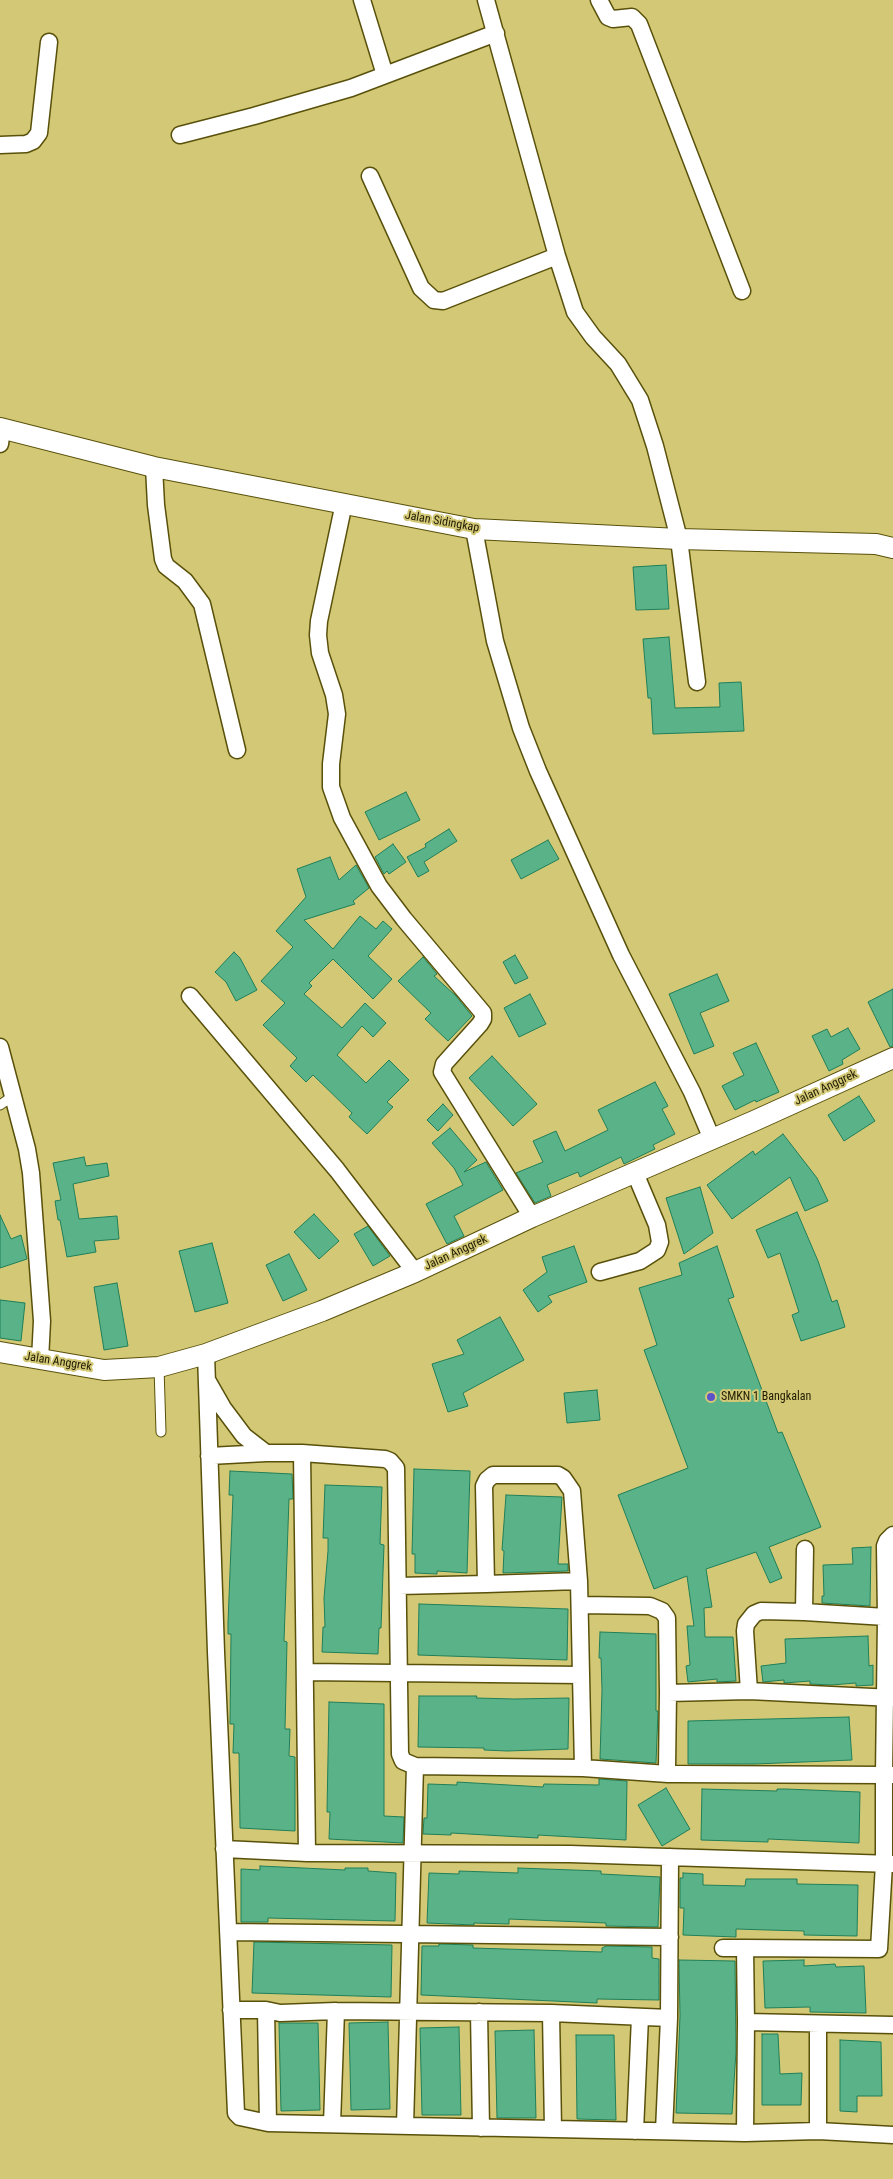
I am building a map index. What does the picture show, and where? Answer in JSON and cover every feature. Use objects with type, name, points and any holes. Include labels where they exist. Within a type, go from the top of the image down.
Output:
[{"type":"street","points":[[362,0],[385,75]]},
{"type":"street","points":[[486,0],[557,256],[575,312],[593,338],[618,364],[640,400],[655,446],[679,539],[697,682]]},
{"type":"street","points":[[599,0],[604,14],[608,17],[613,19],[632,17],[639,24],[742,291]]},
{"type":"street","points":[[180,135],[351,88],[496,33]]},
{"type":"street","points":[[0,145],[26,144],[33,141],[38,133],[49,42]]},
{"type":"street","points":[[370,176],[421,288],[434,300],[443,301],[557,256]]},
{"type":"street","name":"Jalan Sidingkap","points":[[1,434],[154,467],[474,529],[679,539],[876,544],[893,548]]},
{"type":"street","points":[[154,467],[156,505],[163,559],[166,566],[185,582],[202,604],[238,750]]},
{"type":"street","points":[[344,503],[319,621],[318,635],[320,653],[334,695],[337,714],[331,764],[331,787],[342,818],[379,886],[404,920],[483,1013],[483,1019],[480,1024],[444,1064],[442,1072],[532,1217]]},
{"type":"street","points":[[474,529],[495,641],[521,728],[621,955],[692,1092],[712,1139]]},
{"type":"street","points":[[190,996],[337,1170],[414,1272]]},
{"type":"street","points":[[0,1047],[7,1101],[27,1149],[34,1197],[42,1321],[40,1360]]},
{"type":"street","name":"Jalan Anggrek","points":[[0,1352],[104,1370],[159,1367],[206,1354],[322,1311],[414,1272],[532,1217],[893,1058]]},
{"type":"street","points":[[600,1272],[640,1261],[657,1250],[660,1242],[657,1225],[635,1172]]},
{"type":"street","points":[[206,1354],[224,1849],[236,2113],[240,2117],[268,2123],[745,2133],[818,2131],[893,2136]]},
{"type":"street","points":[[206,1377],[223,1408],[244,1436],[266,1453]]},
{"type":"street","points":[[209,1456],[302,1452],[384,1459],[394,1464],[397,1472],[400,1757],[403,1761],[415,1766],[583,1768],[668,1774],[888,1775]]},
{"type":"street","points":[[302,1452],[307,1853]]},
{"type":"street","points":[[486,1584],[484,1486],[487,1480],[493,1476],[558,1475],[567,1482],[572,1491],[580,1605],[583,1768]]},
{"type":"street","points":[[723,1948],[886,1949],[890,1617],[885,1546],[893,1534]]},
{"type":"street","points":[[804,1612],[805,1549]]},
{"type":"street","points":[[398,1586],[579,1581]]},
{"type":"street","points":[[580,1605],[650,1606],[662,1611],[667,1618],[668,1774]]},
{"type":"street","points":[[749,1692],[745,1631],[750,1618],[761,1611],[890,1617]]},
{"type":"street","points":[[305,1672],[581,1675]]},
{"type":"street","points":[[668,1693],[749,1692],[889,1698]]},
{"type":"street","points":[[405,2126],[415,1766]]},
{"type":"street","points":[[224,1849],[307,1853],[570,1854],[888,1864]]},
{"type":"street","points":[[664,2131],[669,2018],[670,1857]]},
{"type":"street","points":[[228,1932],[670,1937]]},
{"type":"street","points":[[745,1948],[745,2133]]},
{"type":"street","points":[[231,2010],[266,2010],[280,2013],[336,2011],[551,2013],[669,2018]]},
{"type":"street","points":[[266,2010],[268,2123]]},
{"type":"street","points":[[332,2124],[336,2011]]},
{"type":"street","points":[[479,2012],[481,2128]]},
{"type":"street","points":[[551,2013],[552,2129]]},
{"type":"street","points":[[635,2130],[640,2017]]},
{"type":"street","points":[[746,2022],[893,2026]]},
{"type":"street","points":[[818,2024],[818,2131]]},
{"type":"lane","points":[[159,1367],[161,1432]]},
{"type":"building","points":[[666,565],[669,609],[636,610],[633,567]]},
{"type":"building","points":[[669,637],[675,708],[720,707],[719,683],[741,682],[744,731],[653,734],[651,698],[648,698],[643,639]]},
{"type":"building","points":[[406,792],[420,820],[379,840],[365,812]]},
{"type":"building","points":[[449,829],[457,841],[424,862],[429,871],[418,877],[407,857],[426,847],[425,844]]},
{"type":"building","points":[[548,840],[559,859],[521,879],[511,860]]},
{"type":"building","points":[[393,844],[406,862],[389,874],[387,871],[384,874],[375,857]]},
{"type":"building","points":[[330,857],[339,880],[356,865],[369,888],[353,901],[355,904],[304,920],[333,949],[360,916],[376,929],[383,921],[392,929],[368,956],[392,979],[373,999],[333,959],[309,983],[312,986],[304,994],[342,1028],[365,1003],[386,1023],[373,1037],[362,1026],[337,1055],[366,1083],[389,1060],[409,1080],[387,1102],[393,1107],[367,1134],[349,1117],[352,1113],[313,1075],[306,1082],[290,1066],[297,1058],[263,1025],[285,1003],[261,981],[293,947],[276,931],[306,897],[297,869]]},
{"type":"building","points":[[234,952],[240,958],[257,990],[236,1001],[226,982],[215,972]]},
{"type":"building","points":[[515,955],[528,978],[515,984],[503,962]]},
{"type":"building","points":[[423,957],[437,974],[434,976],[456,996],[472,1016],[448,1041],[425,1019],[431,1013],[398,981]]},
{"type":"building","points":[[717,974],[729,1001],[700,1013],[714,1046],[694,1054],[669,994]]},
{"type":"building","points":[[893,989],[893,1046],[890,1047],[868,1002]]},
{"type":"building","points":[[530,994],[546,1024],[519,1037],[504,1008]]},
{"type":"building","points":[[848,1028],[860,1049],[842,1060],[843,1064],[829,1071],[812,1036],[827,1029],[831,1037]]},
{"type":"building","points":[[756,1043],[779,1092],[756,1102],[755,1100],[735,1110],[722,1086],[744,1075],[733,1053]]},
{"type":"building","points":[[492,1056],[537,1104],[513,1126],[469,1078]]},
{"type":"building","points":[[655,1082],[668,1106],[662,1109],[675,1134],[653,1145],[655,1149],[624,1164],[621,1157],[580,1177],[578,1172],[547,1185],[551,1196],[535,1203],[516,1173],[543,1162],[533,1141],[556,1131],[565,1151],[608,1130],[598,1110]]},
{"type":"building","points":[[859,1096],[875,1121],[844,1141],[828,1115]]},
{"type":"building","points":[[443,1104],[453,1115],[438,1131],[427,1120]]},
{"type":"building","points":[[450,1128],[477,1160],[464,1172],[486,1162],[503,1190],[454,1216],[464,1236],[447,1244],[426,1204],[463,1185],[454,1168],[432,1143]]},
{"type":"building","points":[[783,1134],[817,1178],[828,1201],[805,1211],[790,1177],[732,1219],[707,1185],[753,1151],[755,1155]]},
{"type":"building","points":[[84,1157],[86,1166],[107,1163],[109,1176],[73,1184],[79,1219],[117,1216],[119,1239],[94,1241],[96,1252],[67,1257],[55,1201],[61,1200],[53,1163]]},
{"type":"building","points":[[700,1187],[713,1233],[684,1254],[666,1198]]},
{"type":"building","points":[[797,1212],[818,1261],[832,1302],[837,1300],[845,1327],[801,1341],[792,1315],[799,1312],[780,1253],[768,1258],[756,1230]]},
{"type":"building","points":[[314,1214],[339,1241],[319,1259],[294,1232]]},
{"type":"building","points":[[0,1215],[11,1239],[21,1235],[27,1259],[0,1268]]},
{"type":"building","points":[[368,1226],[390,1256],[373,1266],[354,1234]]},
{"type":"building","points":[[212,1243],[228,1303],[195,1312],[179,1251]]},
{"type":"building","points":[[574,1246],[587,1282],[548,1296],[552,1302],[538,1312],[523,1290],[547,1272],[542,1257]]},
{"type":"building","name":"SMKN 1 Bangkalan","points":[[717,1246],[734,1297],[728,1299],[778,1433],[782,1432],[821,1527],[769,1547],[782,1578],[770,1583],[756,1552],[706,1569],[712,1607],[704,1608],[705,1637],[733,1637],[736,1681],[717,1682],[717,1679],[688,1682],[686,1666],[690,1665],[687,1626],[694,1626],[687,1576],[654,1589],[618,1495],[688,1468],[644,1350],[657,1345],[639,1288],[682,1275],[679,1263]]},
{"type":"building","points":[[289,1254],[307,1290],[283,1301],[266,1265]]},
{"type":"building","points":[[117,1283],[128,1346],[104,1350],[94,1287]]},
{"type":"building","points":[[0,1300],[25,1303],[21,1341],[0,1338]]},
{"type":"building","points":[[500,1317],[524,1360],[463,1393],[468,1406],[448,1412],[432,1364],[464,1354],[457,1340]]},
{"type":"building","points":[[597,1390],[600,1420],[567,1423],[564,1393]]},
{"type":"building","points":[[414,1469],[470,1471],[467,1573],[437,1571],[437,1574],[415,1573],[415,1554],[412,1554]]},
{"type":"building","points":[[230,1471],[292,1474],[293,1499],[289,1499],[284,1641],[287,1642],[285,1729],[290,1729],[289,1756],[295,1757],[295,1831],[240,1828],[239,1753],[233,1753],[234,1724],[230,1724],[231,1634],[228,1634],[228,1623],[233,1495],[229,1495]]},
{"type":"building","points":[[325,1485],[382,1487],[380,1544],[384,1545],[381,1628],[379,1628],[378,1654],[322,1652],[323,1627],[325,1627],[324,1598],[328,1551],[328,1538],[323,1538]]},
{"type":"building","points":[[506,1495],[562,1497],[558,1564],[568,1564],[568,1571],[503,1573],[504,1551],[502,1550]]},
{"type":"building","points":[[871,1547],[870,1606],[822,1603],[822,1596],[824,1596],[823,1565],[853,1564],[852,1548]]},
{"type":"building","points":[[419,1604],[568,1609],[567,1660],[418,1655]]},
{"type":"building","points":[[600,1632],[656,1634],[656,1711],[658,1711],[656,1763],[600,1759],[602,1690],[601,1658],[599,1658]]},
{"type":"building","points":[[868,1636],[869,1666],[873,1665],[873,1685],[856,1686],[856,1683],[810,1684],[810,1681],[784,1683],[784,1680],[763,1682],[761,1666],[786,1663],[785,1639]]},
{"type":"building","points":[[419,1696],[477,1696],[476,1698],[514,1699],[569,1698],[568,1749],[507,1751],[484,1750],[484,1748],[418,1747]]},
{"type":"building","points":[[329,1702],[384,1704],[384,1816],[404,1817],[403,1843],[329,1839],[330,1812],[327,1812]]},
{"type":"building","points":[[849,1717],[852,1760],[755,1764],[688,1764],[688,1721]]},
{"type":"building","points":[[599,1779],[627,1781],[626,1840],[538,1835],[538,1838],[451,1833],[451,1835],[423,1834],[424,1818],[427,1818],[428,1784],[457,1785],[457,1782],[543,1787],[544,1784],[599,1785]]},
{"type":"building","points":[[666,1788],[690,1829],[662,1846],[638,1805]]},
{"type":"building","points":[[702,1789],[777,1791],[777,1789],[786,1789],[860,1792],[859,1843],[768,1839],[768,1842],[701,1840]]},
{"type":"building","points":[[260,1866],[345,1870],[345,1868],[368,1868],[368,1871],[396,1873],[395,1921],[268,1918],[268,1922],[241,1922],[241,1869],[260,1870]]},
{"type":"building","points":[[518,1868],[601,1871],[601,1874],[660,1877],[658,1927],[606,1926],[606,1923],[509,1919],[509,1924],[427,1923],[429,1873],[459,1874],[459,1871],[518,1873]]},
{"type":"building","points":[[683,1873],[703,1874],[703,1885],[745,1886],[746,1879],[797,1879],[797,1884],[858,1885],[857,1936],[804,1935],[804,1931],[736,1929],[736,1937],[683,1935],[684,1908],[680,1908],[680,1878],[683,1878]]},
{"type":"building","points":[[254,1942],[392,1945],[391,1997],[252,1993]]},
{"type":"building","points":[[439,1944],[473,1945],[473,1948],[602,1952],[602,1948],[606,1946],[652,1947],[652,1958],[659,1959],[659,2000],[597,1999],[597,2003],[421,1995],[422,1946],[439,1946]]},
{"type":"building","points":[[679,1960],[735,1961],[736,2051],[732,2114],[676,2113],[680,2016]]},
{"type":"building","points":[[804,1960],[804,1966],[835,1964],[836,1967],[864,1966],[866,2013],[810,2012],[810,2007],[765,2008],[763,1961]]},
{"type":"building","points":[[388,2022],[390,2109],[351,2110],[349,2023]]},
{"type":"building","points":[[279,2023],[318,2023],[320,2110],[281,2111]]},
{"type":"building","points":[[459,2027],[461,2115],[422,2115],[420,2028]]},
{"type":"building","points":[[534,2030],[536,2118],[497,2118],[495,2031]]},
{"type":"building","points":[[762,2034],[778,2034],[780,2074],[802,2073],[801,2105],[762,2105]]},
{"type":"building","points":[[576,2035],[614,2035],[616,2120],[577,2119]]},
{"type":"building","points":[[840,2040],[881,2042],[882,2096],[857,2096],[857,2112],[840,2111]]},
{"type":"place","name":"SMKN 1 Bangkalan","points":[[711,1397]]}]
